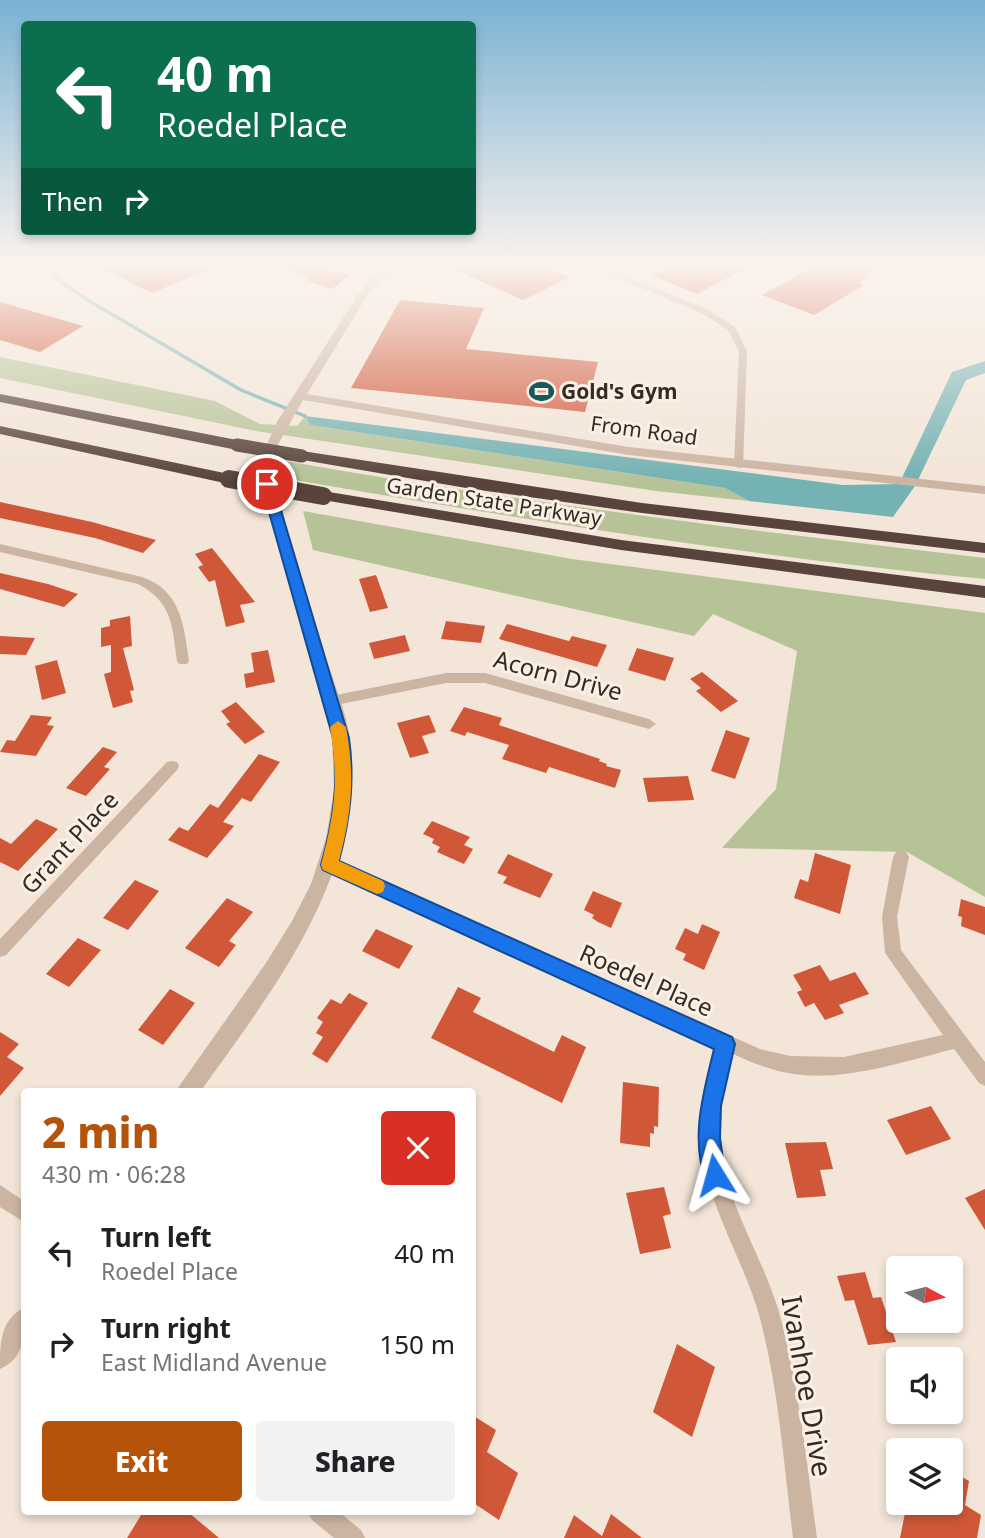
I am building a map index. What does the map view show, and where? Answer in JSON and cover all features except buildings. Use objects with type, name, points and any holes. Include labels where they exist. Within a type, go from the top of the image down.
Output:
[{"type":"highway","name":"Garden State Parkway","points":[[0,398],[302,456],[487,486],[699,515],[985,548]]},
{"type":"highway","name":"Garden State Parkway","points":[[0,430],[229,479],[608,543],[985,592]]},
{"type":"street","points":[[189,1088],[292,941],[330,865],[341,824],[345,767],[331,701],[265,475],[265,457],[283,422],[337,337]]},
{"type":"street","points":[[736,337],[743,351],[739,465]]},
{"type":"street","name":"From Road","points":[[297,400],[739,465],[985,490]]},
{"type":"street","points":[[0,548],[142,581],[155,587],[164,593],[175,610],[183,662]]},
{"type":"street","name":"Acorn Drive","points":[[331,701],[446,678],[485,678],[649,724]]},
{"type":"street","name":"Grant Place","points":[[0,950],[172,766]]},
{"type":"street","points":[[901,857],[887,917],[893,953],[985,1077]]},
{"type":"street","name":"Roedel Place","points":[[330,865],[759,1057],[790,1065],[844,1066],[958,1040]]},
{"type":"street","name":"Ivanhoe Drive","points":[[725,1044],[711,1106],[710,1138],[715,1175],[762,1290],[777,1342],[805,1538]]},
{"type":"street","points":[[0,1195],[21,1211]]},
{"type":"street","points":[[0,1356],[21,1325]]},
{"type":"street","points":[[324,1515],[354,1538]]},
{"type":"green space","points":[[0,357],[215,401],[260,424],[297,426],[305,416],[310,425],[725,488],[749,501],[656,491],[256,431],[0,378]]},
{"type":"green space","points":[[286,461],[635,515],[985,558],[985,579],[721,548],[370,493],[283,478],[281,471]]},
{"type":"green space","points":[[303,511],[572,559],[985,613],[985,897],[907,852],[722,848],[776,789],[797,651],[713,614],[694,636],[313,550]]},
{"type":"water","points":[[985,361],[985,373],[966,380],[915,486],[893,517],[749,501],[725,488],[310,425],[305,416],[843,485],[899,484],[952,372]]},
{"type":"waterway","points":[[150,337],[241,390],[305,416]]},
{"type":"slow traffic","points":[[338,727],[345,767],[344,797],[341,824],[330,865],[377,886]]},
{"type":"place","name":"Gold's Gym","points":[[541,392]]},
{"type":"route","points":[[267,484],[341,738],[345,767],[344,797],[341,824],[330,865],[725,1044],[711,1106],[710,1138],[715,1175]]}]
